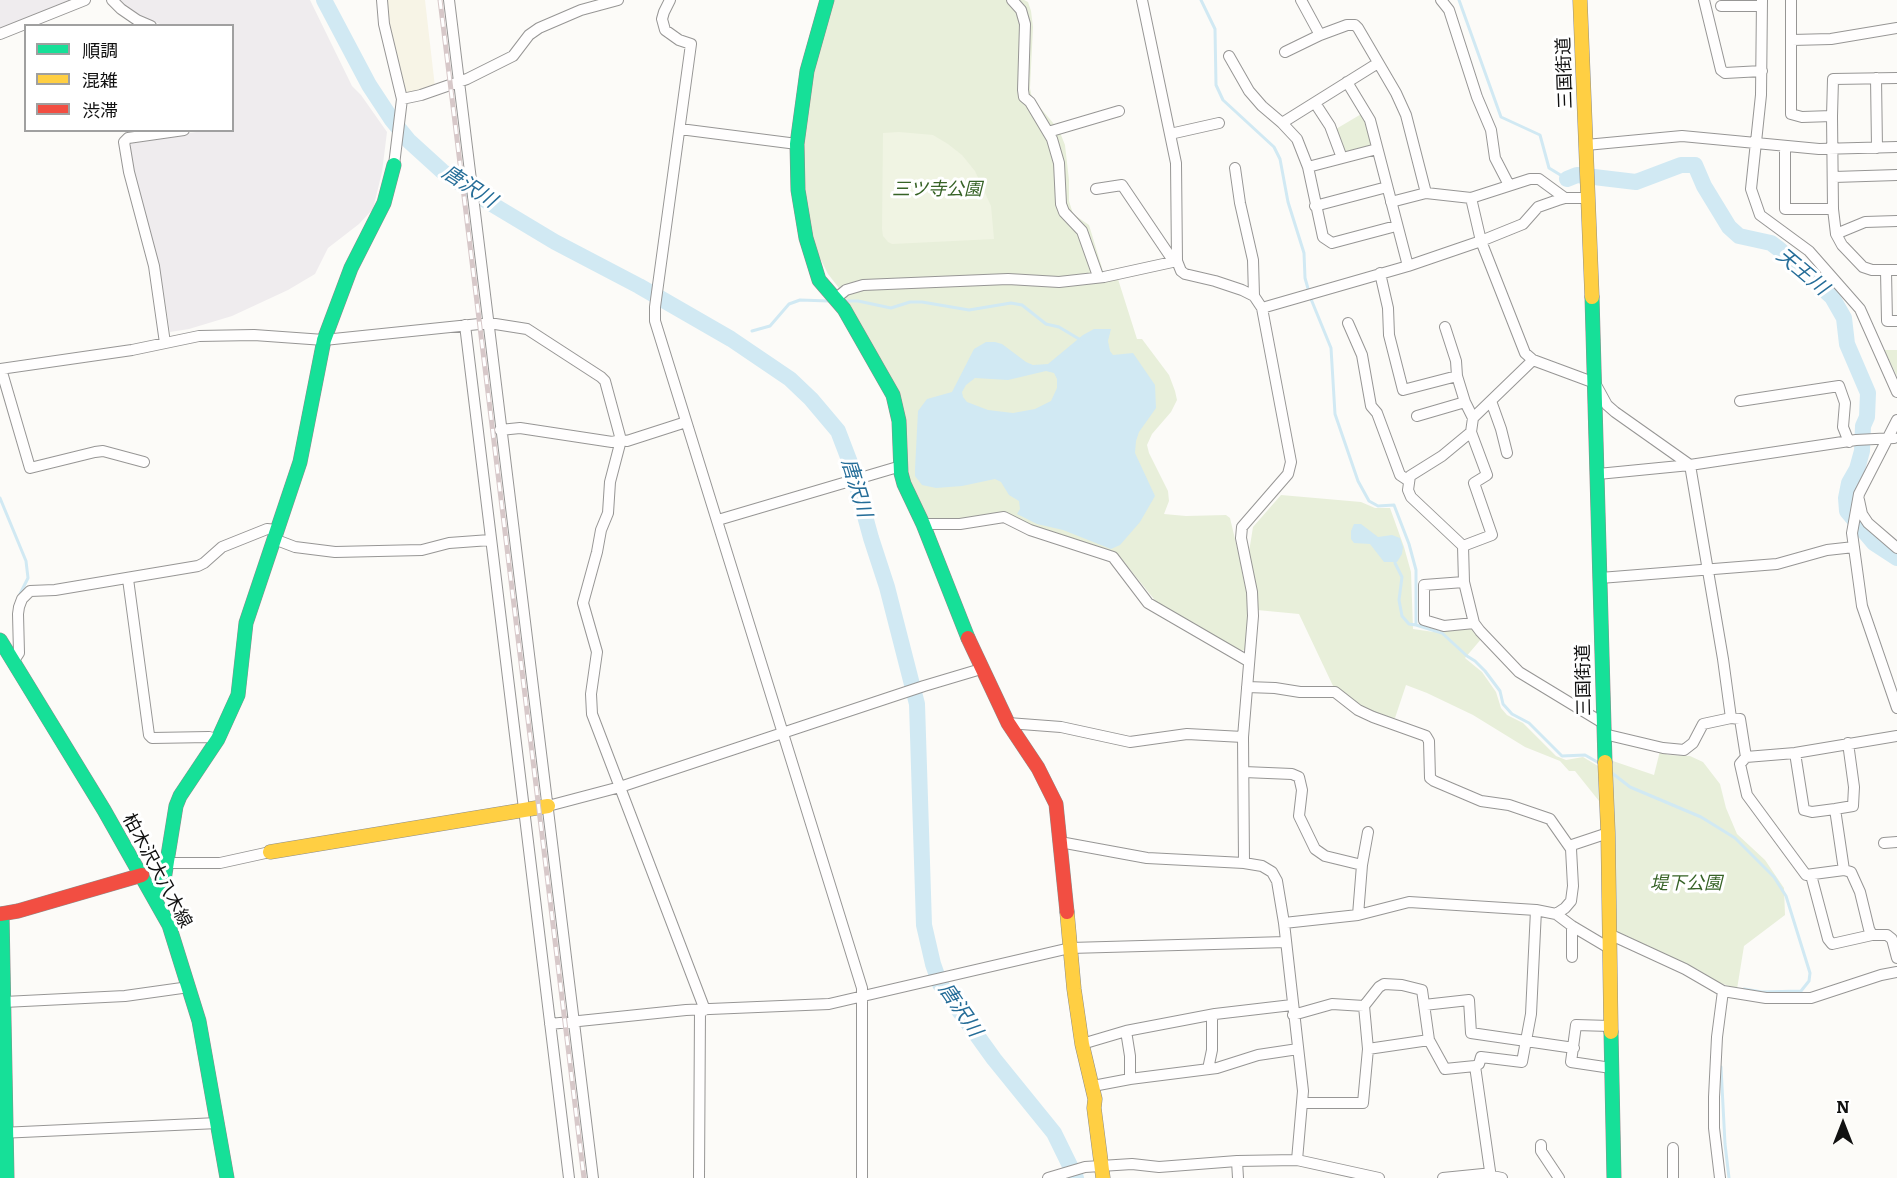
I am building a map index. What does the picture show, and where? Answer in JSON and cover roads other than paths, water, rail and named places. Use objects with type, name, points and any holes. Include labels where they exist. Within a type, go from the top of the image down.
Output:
[{"type":"street","points":[[25,24],[86,0]]},
{"type":"street","points":[[112,0],[121,9],[146,24]]},
{"type":"street","points":[[151,893],[159,889],[162,884],[176,806],[180,796],[218,739],[238,695],[248,616],[306,441],[324,340],[351,268],[384,203],[394,165],[402,99],[384,24],[382,0]]},
{"type":"street","points":[[449,0],[593,1178]]},
{"type":"street","points":[[402,99],[459,82],[513,56],[523,41],[539,27],[581,10],[618,0]]},
{"type":"street","points":[[670,0],[663,12],[665,30],[690,44],[655,321],[863,994],[862,1178]]},
{"type":"street","points":[[827,0],[807,71],[797,144],[798,190],[806,238],[819,280],[840,304],[855,327],[893,395],[899,421],[904,484],[923,524],[981,669],[1008,723],[1038,768],[1056,804],[1082,1044],[1093,1086],[1103,1172]]},
{"type":"street","points":[[1012,0],[1021,10],[1025,24],[1024,96],[1052,139],[1059,163],[1061,204],[1064,212],[1082,231],[1098,276]]},
{"type":"street","points":[[1142,0],[1176,163],[1175,262]]},
{"type":"street","points":[[1301,0],[1320,35]]},
{"type":"street","points":[[1441,0],[1449,10],[1477,97],[1491,130],[1495,158],[1509,184]]},
{"type":"street","name":"三国街道","points":[[1580,0],[1598,474],[1603,729],[1608,833],[1614,1178]]},
{"type":"street","points":[[1704,0],[1721,70],[1725,73],[1762,71]]},
{"type":"street","points":[[1791,0],[1791,114],[1802,117],[1832,116]]},
{"type":"street","points":[[1721,6],[1762,3],[1762,71],[1751,189],[1760,215],[1809,251],[1860,309],[1896,389]]},
{"type":"street","points":[[0,34],[24,25]]},
{"type":"street","points":[[1285,52],[1320,35],[1347,25],[1355,26],[1361,32],[1396,93],[1406,115],[1426,192]]},
{"type":"street","points":[[1792,40],[1831,39],[1897,28]]},
{"type":"street","points":[[1229,56],[1249,91],[1297,139],[1308,167],[1323,237],[1332,243],[1396,226]]},
{"type":"street","points":[[1282,123],[1378,63]]},
{"type":"street","points":[[1876,78],[1877,148]]},
{"type":"street","points":[[1897,78],[1833,79],[1832,116],[1833,209],[1836,234],[1842,245],[1863,267],[1892,271],[1887,321],[1897,321]]},
{"type":"street","points":[[1347,82],[1368,115],[1408,266]]},
{"type":"street","points":[[1315,104],[1330,126],[1342,158]]},
{"type":"street","points":[[1048,132],[1119,111]]},
{"type":"street","points":[[1170,134],[1219,123]]},
{"type":"street","points":[[680,129],[797,144]]},
{"type":"street","points":[[165,343],[154,266],[129,172],[124,142],[128,138],[170,132]]},
{"type":"street","points":[[1586,145],[1682,136],[1833,149],[1897,147]]},
{"type":"street","points":[[1785,146],[1785,209],[1833,209]]},
{"type":"street","points":[[1308,167],[1377,149]]},
{"type":"street","points":[[1235,168],[1240,203],[1253,260],[1254,296],[1262,308],[1291,462],[1288,474],[1242,527],[1241,538],[1252,592],[1253,616],[1243,737],[1244,863]]},
{"type":"street","points":[[1834,177],[1897,175]]},
{"type":"street","points":[[1391,202],[1426,192],[1472,198],[1530,178],[1539,179],[1565,198]]},
{"type":"street","points":[[1096,189],[1122,185],[1185,274],[1215,280],[1254,296]]},
{"type":"street","points":[[1315,206],[1387,188]]},
{"type":"street","points":[[1472,198],[1481,241],[1525,353],[1533,360],[1595,383],[1607,405],[1615,412],[1690,465],[1731,718]]},
{"type":"street","points":[[1262,308],[1408,266],[1481,241],[1523,224],[1538,207],[1565,198],[1588,198]]},
{"type":"street","points":[[1836,234],[1865,222],[1897,221]]},
{"type":"street","points":[[835,299],[846,290],[863,285],[1008,279],[1059,282],[1104,277],[1175,262]]},
{"type":"street","points":[[1380,273],[1388,308],[1389,335],[1403,390],[1457,376]]},
{"type":"street","points":[[144,462],[95,452],[30,468],[0,369],[199,336],[254,335],[324,340],[489,323],[527,330],[601,376],[605,381],[621,440],[610,482],[608,513],[601,530],[583,603],[597,652],[591,694],[592,714],[703,1010],[699,1178]]},
{"type":"street","points":[[1348,323],[1362,355],[1371,406],[1377,413],[1400,475],[1409,481]]},
{"type":"street","points":[[465,325],[569,1178]]},
{"type":"street","points":[[1445,327],[1456,361],[1457,376],[1473,418],[1471,432],[1487,475],[1474,483],[1492,536],[1463,546]]},
{"type":"street","points":[[1473,418],[1533,360]]},
{"type":"street","points":[[1740,401],[1839,386],[1845,403],[1843,427],[1852,441]]},
{"type":"street","points":[[1491,401],[1507,453]]},
{"type":"street","points":[[1417,416],[1465,402]]},
{"type":"street","points":[[1897,420],[1893,439],[1859,494],[1852,525],[1862,606],[1892,672],[1897,708]]},
{"type":"street","points":[[500,430],[520,428],[612,442],[627,441],[686,422]]},
{"type":"street","points":[[1471,432],[1442,456],[1410,476],[1408,490],[1411,496],[1463,546],[1464,582],[1474,623],[1520,672],[1603,729],[1662,748],[1684,750],[1693,743],[1703,724],[1731,718],[1740,719],[1746,757]]},
{"type":"street","points":[[1598,474],[1690,465],[1852,441],[1893,439]]},
{"type":"street","points":[[718,520],[850,479],[901,466]]},
{"type":"street","points":[[1859,494],[1858,505],[1868,523],[1897,548]]},
{"type":"street","points":[[923,524],[960,524],[1004,517],[1030,530],[1113,557],[1149,603],[1248,661]]},
{"type":"street","points":[[13,662],[20,653],[19,607],[30,591],[55,590],[198,566],[204,564],[222,547],[267,529],[295,547],[336,552],[422,550],[449,543],[490,540]]},
{"type":"street","points":[[1600,578],[1777,564],[1827,550],[1854,547]]},
{"type":"street","points":[[128,579],[148,735],[152,738],[209,737],[218,739]]},
{"type":"street","points":[[1464,582],[1424,585],[1424,620],[1444,626],[1474,623]]},
{"type":"street","name":"柏木沢大八木線","points":[[0,640],[142,875],[169,925],[199,1021],[227,1178]]},
{"type":"street","points":[[167,863],[220,863],[270,852],[548,806],[620,787],[981,669]]},
{"type":"street","points":[[1246,687],[1300,692],[1335,692],[1358,710],[1372,717],[1426,736],[1430,741],[1430,778],[1434,781],[1481,801],[1509,805],[1550,819],[1569,846],[1573,893],[1571,901],[1556,914]]},
{"type":"street","points":[[1008,723],[1084,731],[1130,742],[1187,734],[1243,737]]},
{"type":"street","points":[[1872,935],[1860,892],[1851,872],[1844,870],[1806,875],[1747,795],[1740,764],[1746,757],[1795,753],[1897,736]]},
{"type":"street","points":[[1795,753],[1804,810],[1812,812],[1853,806],[1854,787],[1848,743]]},
{"type":"street","points":[[1244,772],[1292,774],[1299,777],[1302,790],[1299,816],[1315,849],[1325,856],[1362,865]]},
{"type":"street","points":[[1835,809],[1844,870]]},
{"type":"street","points":[[1358,915],[1362,865],[1368,832]]},
{"type":"street","points":[[1569,846],[1608,833]]},
{"type":"street","points":[[1060,842],[1147,858],[1244,863],[1262,866],[1272,872],[1277,882],[1284,923],[1303,1091],[1297,1160]]},
{"type":"street","points":[[1884,843],[1897,842]]},
{"type":"street","points":[[7,1178],[3,1133],[4,1002],[1,914],[142,875]]},
{"type":"street","points":[[1811,875],[1828,939],[1832,944],[1872,935],[1887,936],[1892,939],[1897,958]]},
{"type":"street","points":[[1284,923],[1358,915],[1409,902],[1536,910],[1556,914],[1572,926],[1685,969],[1723,991],[1766,998],[1811,998],[1897,972]]},
{"type":"street","points":[[1302,1103],[1363,1103],[1368,1049],[1364,1006],[1384,984],[1422,990],[1429,1040],[1445,1069],[1475,1066],[1479,1064],[1481,1057],[1522,1062],[1531,1014],[1536,910]]},
{"type":"street","points":[[1572,926],[1572,957]]},
{"type":"street","points":[[550,1024],[703,1010],[829,1004],[863,994],[1070,948],[1286,942]]},
{"type":"street","points":[[4,1002],[125,996],[189,987]]},
{"type":"street","points":[[1720,1178],[1714,1128],[1714,1097],[1717,1037],[1723,991]]},
{"type":"street","points":[[1424,1005],[1469,1000],[1471,1033],[1574,1048]]},
{"type":"street","points":[[1082,1044],[1126,1031],[1212,1015],[1293,1010],[1332,1004],[1364,1006]]},
{"type":"street","points":[[1208,1069],[1212,1050],[1212,1015]]},
{"type":"street","points":[[1610,1026],[1576,1025],[1571,1062],[1611,1068]]},
{"type":"street","points":[[1126,1031],[1130,1056],[1130,1078]]},
{"type":"street","points":[[1368,1049],[1429,1040]]},
{"type":"street","points":[[1093,1086],[1130,1078],[1208,1069],[1258,1055],[1298,1049]]},
{"type":"street","points":[[1475,1066],[1491,1176]]},
{"type":"street","points":[[3,1133],[218,1123]]},
{"type":"street","points":[[1541,1145],[1541,1151],[1559,1178]]},
{"type":"street","points":[[1673,1148],[1673,1178]]},
{"type":"street","points":[[1048,1178],[1075,1169],[1103,1172],[1132,1164],[1159,1167],[1237,1161],[1297,1160],[1352,1175],[1379,1178]]},
{"type":"street","points":[[1237,1161],[1238,1178]]},
{"type":"street","points":[[1443,1178],[1491,1176],[1502,1178]]},
{"type":"water","points":[[1094,329],[1111,329],[1108,341],[1113,355],[1133,353],[1155,385],[1156,408],[1139,432],[1135,453],[1155,496],[1140,522],[1120,545],[1111,549],[1063,530],[1037,524],[1017,514],[1020,509],[1019,501],[1009,495],[1001,482],[995,479],[962,486],[936,488],[922,485],[915,476],[918,411],[927,399],[952,392],[974,349],[986,342],[995,342],[1002,344],[1033,365],[1048,364],[1083,335]],"holes":[[[1046,371],[1054,373],[1057,388],[1051,401],[1035,409],[1013,413],[988,410],[967,402],[963,397],[962,392],[966,385],[975,378],[1008,380]]]},
{"type":"water","points":[[1354,524],[1361,524],[1378,537],[1392,535],[1400,538],[1403,547],[1397,562],[1384,562],[1370,544],[1354,543],[1351,539],[1351,531]]},
{"type":"waterway","name":"唐沢川","points":[[324,0],[369,85],[392,120],[409,141],[442,171],[555,242],[639,286],[731,339],[790,379],[811,399],[838,431],[851,465],[887,587],[917,704],[924,925],[933,964],[940,984],[994,1059],[1054,1133],[1076,1178]]},
{"type":"waterway","points":[[1201,0],[1215,29],[1216,85],[1223,100],[1274,147],[1280,159],[1288,202],[1304,253],[1305,278],[1331,348],[1335,414],[1358,481],[1369,501],[1378,506],[1394,505],[1409,544],[1416,570],[1416,625],[1442,633],[1475,661],[1500,691],[1503,704],[1512,714],[1529,723],[1562,756],[1585,755],[1599,763]]},
{"type":"waterway","name":"天王川","points":[[1459,0],[1501,117],[1540,135],[1549,168],[1567,179]]},
{"type":"waterway","name":"天王川","points":[[1567,179],[1577,175],[1636,182],[1681,165],[1695,165],[1704,186],[1729,227],[1739,236],[1771,243],[1832,297],[1844,318],[1847,344],[1868,393],[1862,451],[1857,469],[1849,483],[1846,498],[1847,511],[1874,543],[1897,558]]},
{"type":"waterway","points":[[752,331],[770,326],[789,304],[800,300],[829,301]]},
{"type":"waterway","points":[[845,301],[858,301],[891,308],[910,302],[922,302],[969,310],[1011,303],[1022,305],[1046,324],[1059,327],[1081,342]]},
{"type":"waterway","points":[[0,498],[26,561],[28,578],[20,594]]},
{"type":"waterway","points":[[1395,563],[1402,577],[1399,600],[1402,616],[1409,624],[1416,625]]},
{"type":"waterway","points":[[1612,773],[1630,787],[1701,817],[1735,838],[1774,877],[1786,896],[1810,973],[1809,981],[1801,991],[1762,992],[1744,989],[1741,991]]},
{"type":"waterway","points":[[1721,1067],[1729,1178]]},
{"type":"railway","points":[[440,0],[584,1178]]},
{"type":"park label","name":"三ツ寺公園","points":[[937,190]]},
{"type":"park label","name":"堤下公園","points":[[1686,884]]}]
